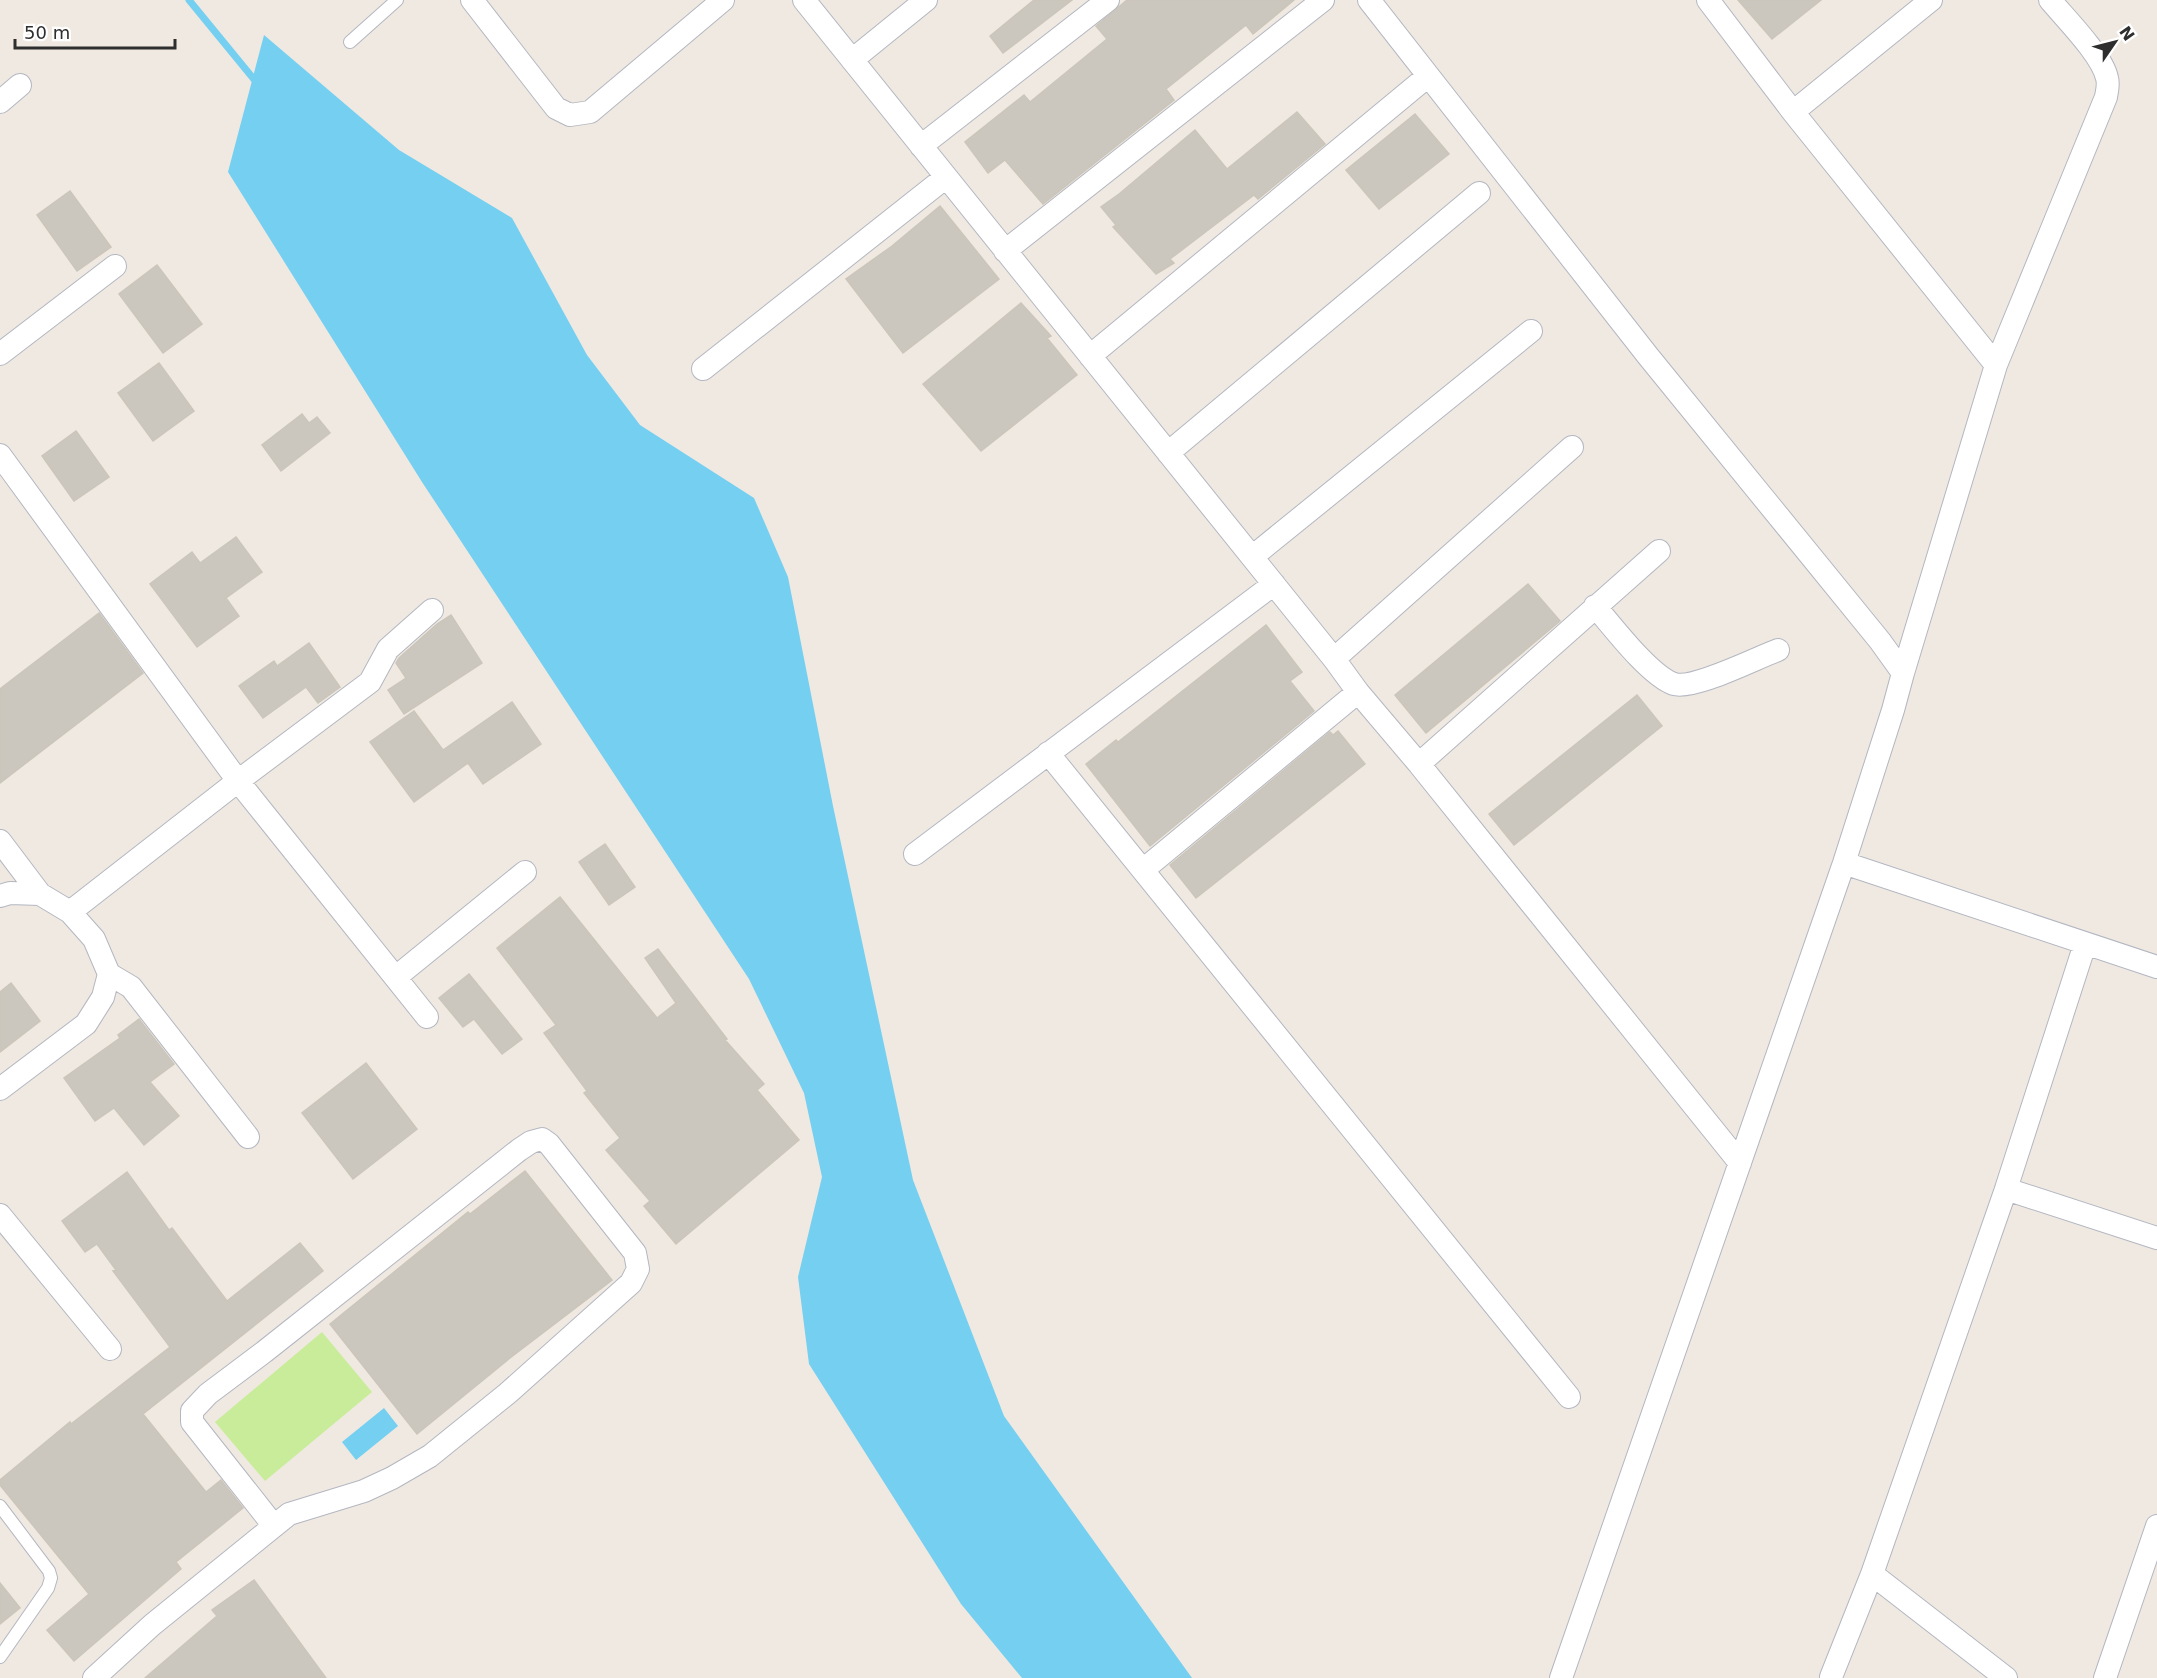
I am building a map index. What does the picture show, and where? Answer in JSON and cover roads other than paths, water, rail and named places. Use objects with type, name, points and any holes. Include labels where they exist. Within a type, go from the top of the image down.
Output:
[{"type":"street","points":[[472,0],[556,108],[570,115],[590,112],[723,0]]},
{"type":"street","points":[[804,0],[1740,1163]]},
{"type":"street","points":[[852,60],[926,0]]},
{"type":"street","points":[[921,146],[1108,0]]},
{"type":"street","points":[[1005,251],[1323,0]]},
{"type":"street","points":[[1369,0],[1648,356],[1880,641],[1903,673]]},
{"type":"street","points":[[1708,0],[1793,112],[1996,365]]},
{"type":"street","points":[[1793,112],[1931,0]]},
{"type":"street","points":[[1561,1678],[1844,863],[1893,710],[1996,365],[2106,97],[2107,75],[2097,57],[2050,0]]},
{"type":"street","points":[[1090,356],[1428,76]]},
{"type":"street","points":[[0,102],[20,85]]},
{"type":"street","points":[[703,369],[946,177]]},
{"type":"street","points":[[1168,453],[1479,193]]},
{"type":"street","points":[[0,354],[115,266]]},
{"type":"street","points":[[1252,557],[1531,331]]},
{"type":"street","points":[[1334,659],[1572,447]]},
{"type":"street","points":[[0,455],[238,781],[427,1017]]},
{"type":"street","points":[[1419,764],[1659,551]]},
{"type":"street","points":[[915,854],[1274,584]]},
{"type":"street","points":[[1595,606],[1657,675],[1675,684],[1696,683],[1778,650]]},
{"type":"street","points":[[70,912],[370,682],[388,649],[432,610]]},
{"type":"street","points":[[1143,870],[1359,692]]},
{"type":"street","points":[[1048,753],[1569,1397]]},
{"type":"street","points":[[0,841],[40,894],[70,912],[94,939],[109,974],[104,997],[86,1024],[0,1089]]},
{"type":"street","points":[[1844,863],[2157,968]]},
{"type":"street","points":[[396,977],[525,872]]},
{"type":"street","points":[[0,896],[10,893],[40,894]]},
{"type":"street","points":[[1831,1677],[1872,1574],[2006,1189],[2085,944]]},
{"type":"street","points":[[109,974],[131,987],[248,1137]]},
{"type":"street","points":[[94,1678],[152,1624],[290,1514],[364,1491],[430,1456],[508,1393],[631,1283],[638,1269],[635,1253],[549,1144],[542,1139],[519,1150],[208,1394],[192,1411],[192,1422],[274,1526]]},
{"type":"street","points":[[2006,1189],[2157,1238]]},
{"type":"street","points":[[0,1215],[110,1349]]},
{"type":"street","points":[[2105,1678],[2157,1526]]},
{"type":"street","points":[[1872,1574],[2006,1678]]},
{"type":"lane","points":[[350,42],[397,0]]},
{"type":"lane","points":[[0,1506],[49,1571],[51,1578],[48,1588],[0,1657]]},
{"type":"water","points":[[264,35],[399,150],[512,218],[587,355],[640,425],[754,498],[788,577],[833,806],[913,1180],[1004,1416],[1192,1678],[1022,1678],[961,1604],[809,1364],[798,1277],[822,1177],[804,1093],[749,979],[422,482],[228,172]]},
{"type":"water","points":[[384,1408],[398,1426],[356,1460],[342,1442]]},
{"type":"waterway","points":[[189,0],[257,83]]}]
